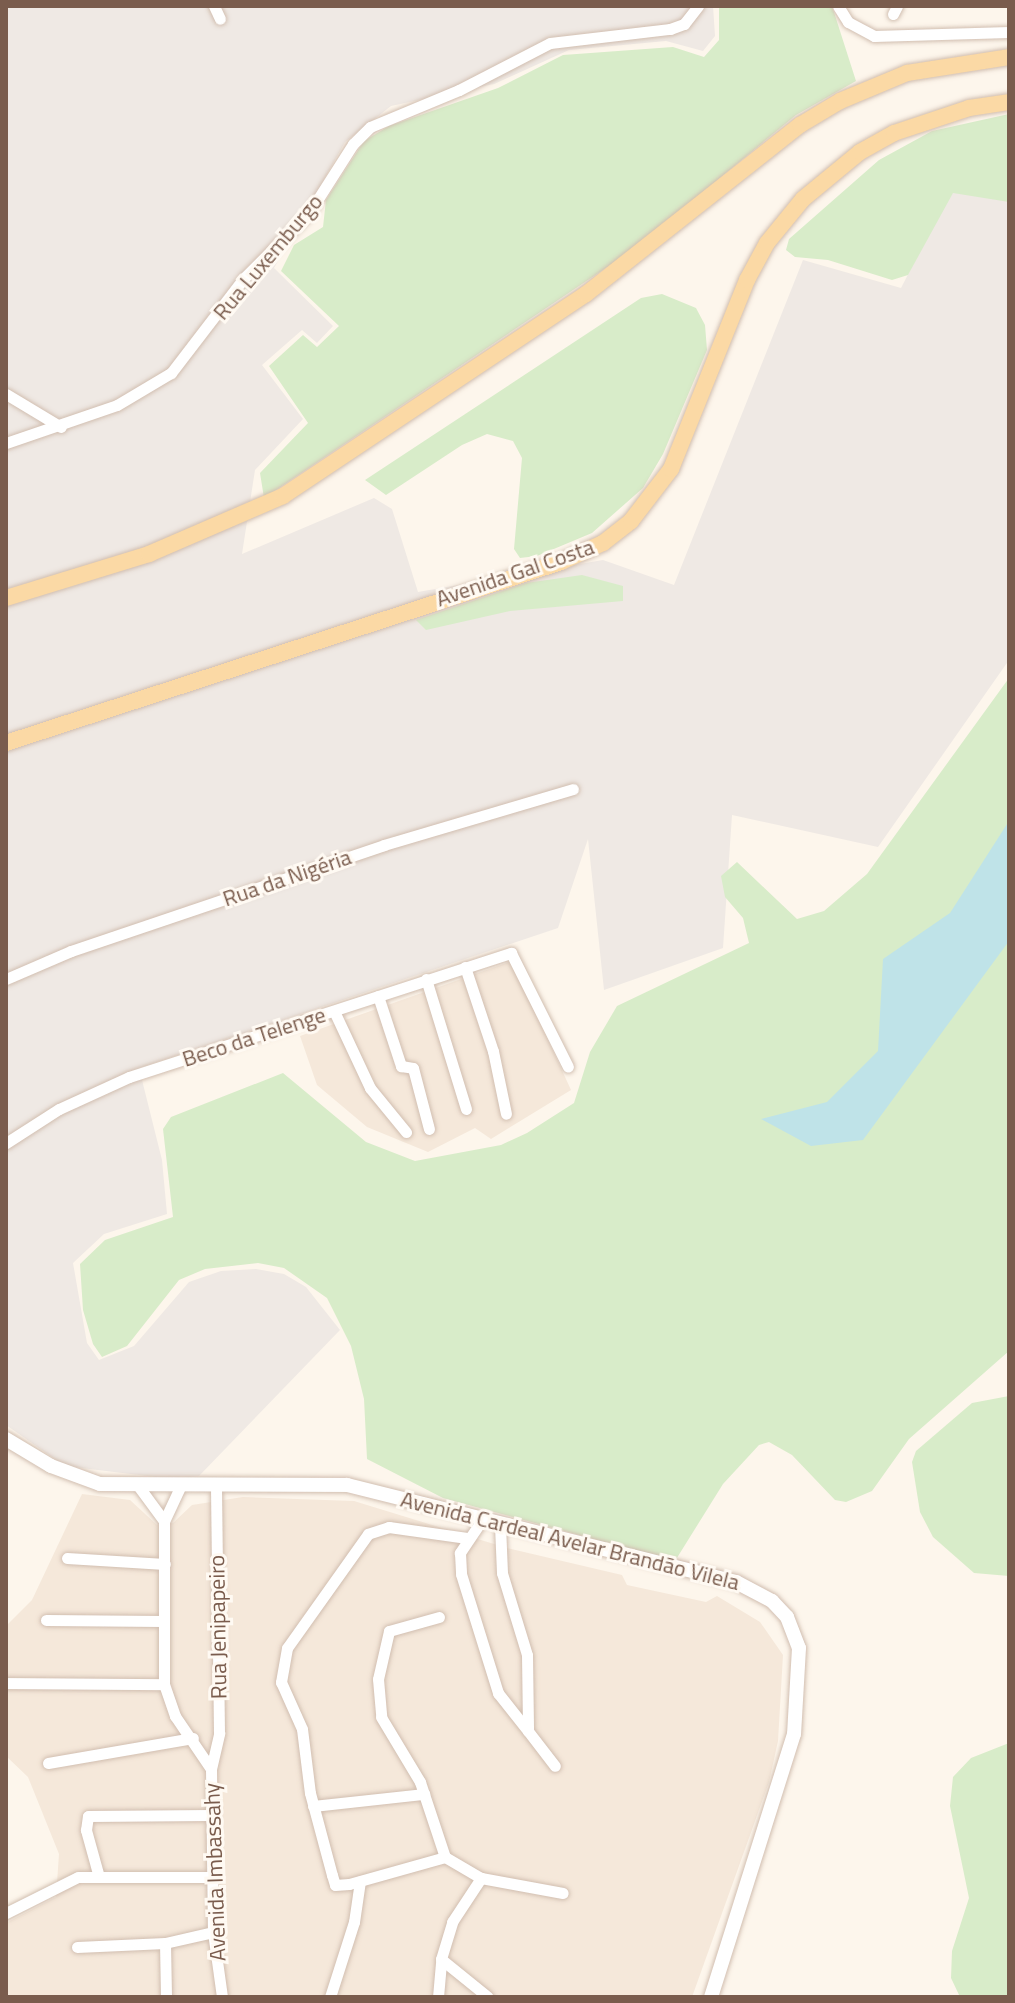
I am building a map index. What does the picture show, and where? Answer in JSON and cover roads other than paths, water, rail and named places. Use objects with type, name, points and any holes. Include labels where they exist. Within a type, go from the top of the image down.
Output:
[{"type":"main road","points":[[6,598],[149,554],[283,496],[586,294],[790,132],[840,101],[907,73],[1009,57]]},
{"type":"main road","name":"Avenida Gal Costa","points":[[6,743],[561,562],[603,543],[631,521],[671,469],[747,280],[767,243],[803,199],[860,152],[894,133],[969,108],[1009,102]]},
{"type":"main road","name":"Avenida Cardeal Avelar Brandão Vilela","points":[[6,1439],[78,1477],[139,1487],[347,1485],[751,1588],[772,1601],[792,1626],[800,1675],[788,1765],[746,1876],[711,1997]]},
{"type":"street","points":[[214,6],[220,19]]},
{"type":"street","name":"Rua Luxemburgo","points":[[6,443],[61,427],[140,393],[186,359],[244,278],[309,213],[353,144],[370,127],[459,90],[550,43],[670,29],[684,24],[698,6]]},
{"type":"street","points":[[838,6],[848,22],[874,36],[1009,32]]},
{"type":"street","points":[[6,394],[61,427]]},
{"type":"street","name":"Rua da Nigéria","points":[[6,979],[71,951],[369,850],[573,789]]},
{"type":"street","name":"Beco da Telenge","points":[[6,1143],[59,1109],[129,1077],[511,953],[568,1067]]},
{"type":"street","points":[[465,967],[493,1051],[506,1114]]},
{"type":"street","points":[[426,979],[466,1109]]},
{"type":"street","points":[[378,996],[401,1066],[413,1068],[429,1129]]},
{"type":"street","points":[[334,1011],[370,1088],[406,1132]]},
{"type":"street","name":"Rua Jenipapeiro","points":[[211,1769],[219,1733],[216,1484]]},
{"type":"street","name":"Avenida Imbassahy","points":[[181,1485],[164,1521],[164,1684],[175,1716],[193,1738],[211,1769],[213,1932],[222,1997]]},
{"type":"street","points":[[139,1487],[164,1521]]},
{"type":"street","points":[[482,1520],[467,1538],[460,1553],[461,1574],[505,1706],[555,1766]]},
{"type":"street","points":[[500,1525],[502,1573],[527,1655],[528,1731]]},
{"type":"street","points":[[445,1857],[335,1885],[313,1806],[302,1729],[280,1672],[294,1635],[368,1534],[389,1527],[467,1538]]},
{"type":"street","points":[[67,1558],[165,1564]]},
{"type":"street","points":[[439,1617],[389,1631],[378,1679],[383,1724],[407,1757],[424,1794],[445,1857],[481,1878],[563,1893]]},
{"type":"street","points":[[46,1620],[163,1621]]},
{"type":"street","points":[[6,1683],[164,1684]]},
{"type":"street","points":[[48,1763],[193,1738]]},
{"type":"street","points":[[313,1806],[424,1794]]},
{"type":"street","points":[[99,1877],[85,1823],[93,1815],[211,1815]]},
{"type":"street","points":[[6,1913],[31,1904],[67,1879],[212,1877]]},
{"type":"street","points":[[438,1997],[441,1959],[452,1922],[481,1878]]},
{"type":"street","points":[[330,1997],[348,1946],[360,1881]]},
{"type":"street","points":[[77,1947],[165,1943],[213,1932]]},
{"type":"street","points":[[165,1943],[166,1997]]},
{"type":"street","points":[[441,1959],[485,1994]]},
{"type":"water","points":[[1009,821],[1009,941],[863,1140],[811,1146],[761,1119],[827,1102],[878,1051],[883,959],[950,913]]}]
